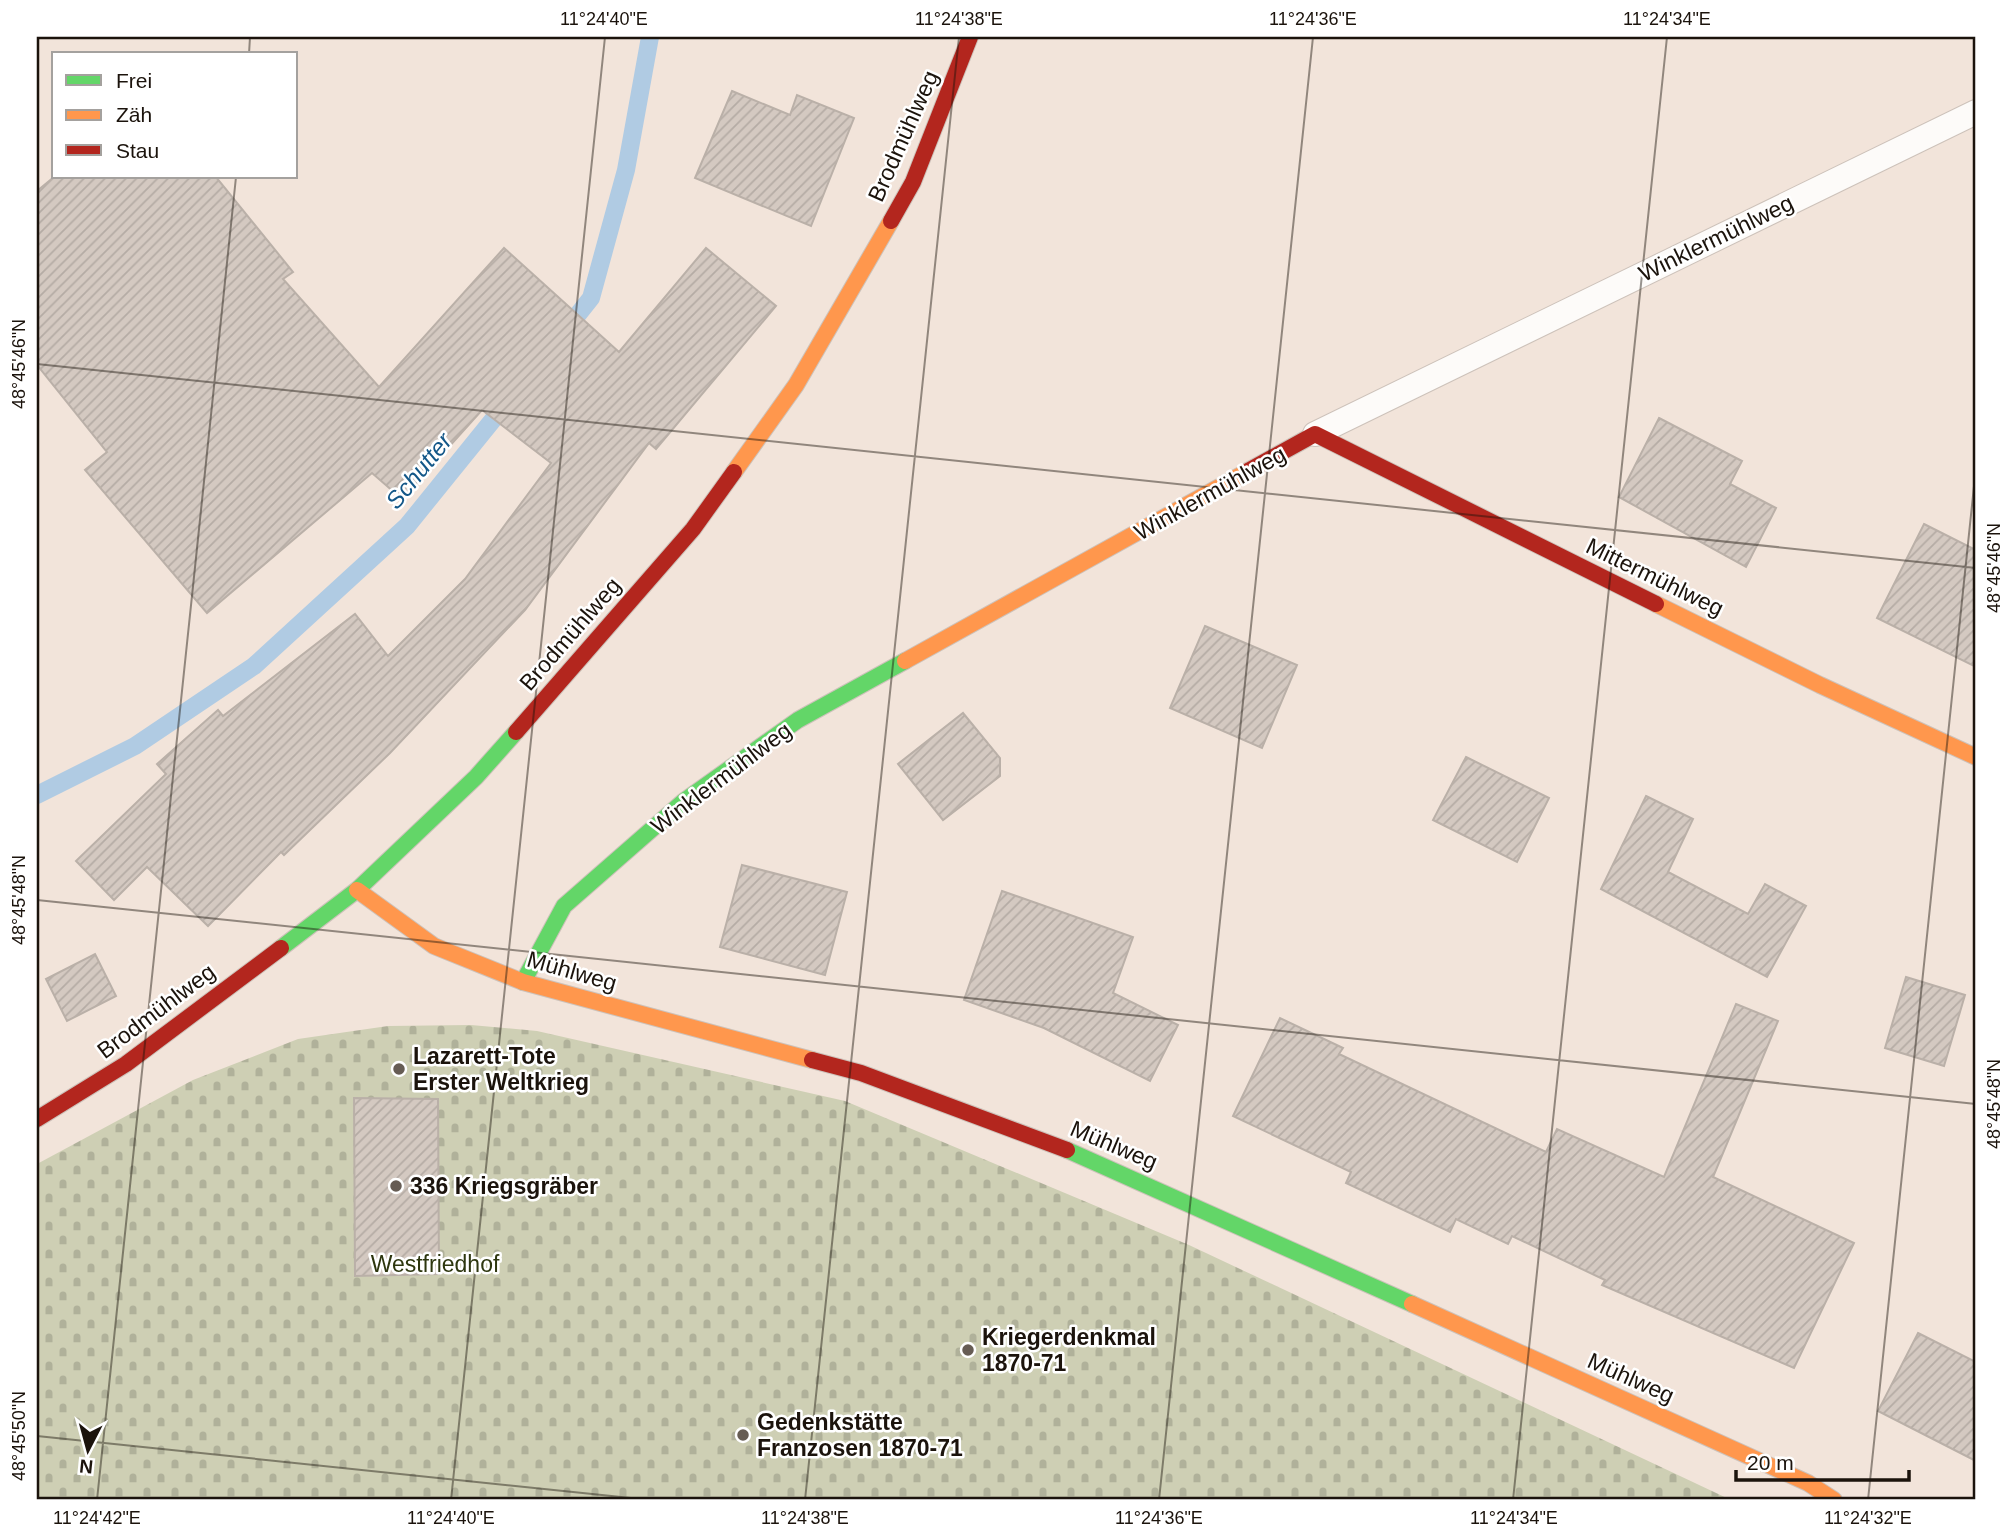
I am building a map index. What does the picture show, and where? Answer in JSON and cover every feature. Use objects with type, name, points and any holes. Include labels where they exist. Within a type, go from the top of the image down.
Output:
[{"type":"street","name":"Brodmühlweg","points":[[37,1119],[126,1064],[357,890],[476,777],[693,529],[796,385],[913,182],[970,37]]},
{"type":"street","name":"Mittermühlweg","points":[[1315,434],[1820,685],[1976,757]]},
{"type":"street","name":"Winklermühlweg","points":[[523,982],[564,906],[684,801],[798,720],[1315,434]]},
{"type":"street","name":"Mühlweg","points":[[357,890],[435,946],[523,982],[861,1073],[1089,1158],[1808,1483],[1834,1500]]},
{"type":"lane","name":"Winklermühlweg","points":[[1315,434],[1976,112]]},
{"type":"green space","name":"Westfriedhof","points":[[471,1025],[537,1031],[845,1101],[1189,1245],[1731,1500],[37,1500],[37,1164],[193,1080],[298,1039],[388,1026]]},
{"type":"building","points":[[732,91],[790,115],[797,95],[854,118],[811,226],[695,178]]},
{"type":"building","points":[[53,178],[217,178],[293,272],[283,279],[379,387],[504,248],[619,352],[706,248],[776,306],[656,449],[649,443],[525,610],[390,753],[284,855],[281,852],[208,926],[147,867],[114,900],[76,861],[166,774],[157,764],[218,710],[223,716],[355,614],[388,656],[465,579],[551,463],[482,410],[402,499],[372,473],[207,613],[85,470],[107,452],[37,365],[37,191]]},
{"type":"building","points":[[1659,418],[1742,461],[1730,484],[1776,508],[1746,567],[1619,497]]},
{"type":"building","points":[[1924,524],[1976,550],[1976,667],[1877,618]]},
{"type":"building","points":[[1205,626],[1297,665],[1262,748],[1170,708]]},
{"type":"building","points":[[963,713],[1000,758],[1000,776],[943,820],[898,764]]},
{"type":"building","points":[[1466,757],[1549,798],[1517,862],[1433,820]]},
{"type":"building","points":[[1646,796],[1693,819],[1668,872],[1748,914],[1765,884],[1806,906],[1767,977],[1601,889]]},
{"type":"building","points":[[742,865],[847,892],[825,975],[720,947]]},
{"type":"building","points":[[1002,891],[1133,937],[1113,993],[1178,1025],[1150,1081],[1044,1028],[964,1000]]},
{"type":"building","points":[[95,954],[116,996],[67,1021],[46,979]]},
{"type":"building","points":[[1906,977],[1965,995],[1944,1066],[1885,1048]]},
{"type":"building","points":[[1736,1004],[1778,1021],[1713,1177],[1854,1243],[1794,1368],[1602,1285],[1605,1280],[1512,1236],[1508,1244],[1456,1219],[1450,1232],[1346,1183],[1351,1172],[1233,1116],[1280,1018],[1343,1048],[1339,1054],[1546,1152],[1557,1129],[1664,1177]]},
{"type":"building","name":"336 Kriegsgräber","points":[[354,1098],[438,1099],[439,1274],[355,1276]]},
{"type":"building","points":[[1918,1333],[1976,1362],[1976,1461],[1878,1411]]},
{"type":"waterway","name":"Schutter","points":[[564,332],[591,298],[626,170],[650,37]]},
{"type":"waterway","name":"Schutter","points":[[37,795],[135,746],[254,666],[407,526],[509,400]]},
{"type":"traffic: fast","points":[[523,982],[564,906],[684,801],[798,720],[905,661]]},
{"type":"traffic: fast","points":[[281,948],[357,890],[476,777],[516,732]]},
{"type":"traffic: fast","points":[[1067,1150],[1412,1304]]},
{"type":"traffic: slow","points":[[734,472],[796,385],[891,221]]},
{"type":"traffic: slow","points":[[905,661],[1248,471]]},
{"type":"traffic: slow","points":[[1656,604],[1820,685],[1976,757]]},
{"type":"traffic: slow","points":[[357,890],[434,946],[523,982],[812,1060]]},
{"type":"traffic: slow","points":[[1412,1304],[1808,1483],[1834,1500]]},
{"type":"traffic: jam","points":[[891,221],[913,182],[970,37]]},
{"type":"traffic: jam","points":[[1248,471],[1315,434],[1656,604]]},
{"type":"traffic: jam","points":[[516,732],[693,529],[734,472]]},
{"type":"traffic: jam","points":[[37,1119],[126,1064],[281,948]]},
{"type":"traffic: jam","points":[[812,1060],[861,1073],[1067,1150]]},
{"type":"place","name":"Lazarett-Tote Erster Weltkrieg","points":[[399,1069]]},
{"type":"place","name":"336 Kriegsgräber","points":[[396,1186]]},
{"type":"place","name":"Kriegerdenkmal 1870-71","points":[[968,1350]]},
{"type":"place","name":"Gedenkstätte Franzosen 1870-71","points":[[743,1435]]}]
